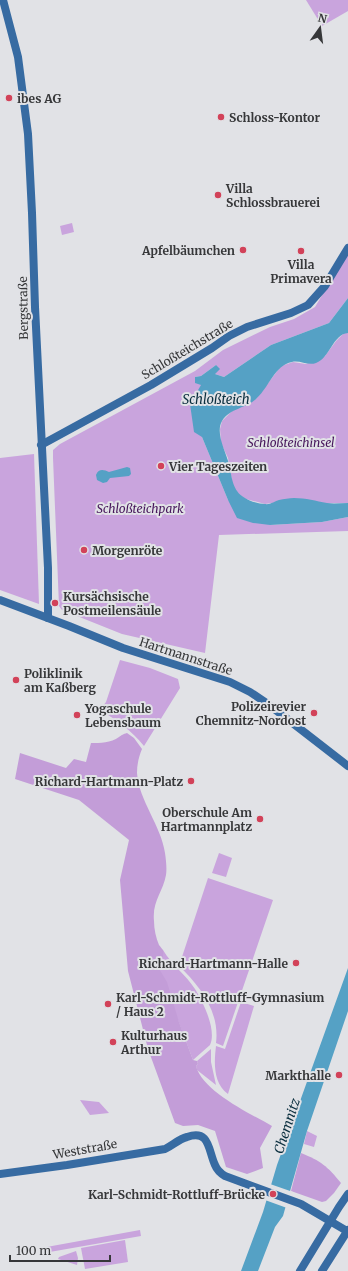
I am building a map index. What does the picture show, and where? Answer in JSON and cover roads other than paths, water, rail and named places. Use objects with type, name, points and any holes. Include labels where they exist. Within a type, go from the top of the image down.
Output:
[{"type":"main road","name":"Bergstraße","points":[[3,0],[16,47],[25,110],[31,187],[41,444],[49,592],[48,618]]},
{"type":"main road","name":"Schloßteichstraße","points":[[41,444],[151,385],[200,356],[229,336],[247,327],[291,313],[308,305],[325,286],[348,248]]},
{"type":"main road","name":"Hartmannstraße","points":[[0,600],[123,648],[214,676],[238,686],[268,704],[348,766]]},
{"type":"main road","name":"Weststraße","points":[[0,1174],[165,1149],[174,1145],[182,1138],[188,1136],[199,1136],[205,1138],[209,1144],[214,1164],[218,1171],[224,1176],[298,1203],[330,1222]]},
{"type":"main road","points":[[300,1271],[348,1194]]},
{"type":"main road","points":[[322,1271],[348,1230],[330,1222]]},
{"type":"water","name":"Schloßteich","points":[[348,298],[348,333],[339,337],[325,356],[316,363],[310,364],[292,362],[281,367],[257,398],[225,417],[220,426],[220,437],[235,488],[237,492],[245,498],[254,502],[267,504],[288,498],[307,499],[330,503],[348,503],[348,517],[322,522],[270,525],[253,523],[237,518],[202,437],[194,432],[190,404],[201,385],[195,383],[195,377],[201,376],[216,365],[220,369],[215,374],[224,377],[271,345],[329,323]]},
{"type":"water","points":[[127,467],[130,468],[131,474],[129,476],[110,478],[107,482],[103,483],[97,480],[96,475],[100,470],[109,472]]},
{"type":"water","points":[[348,968],[348,1011],[307,1131],[283,1216],[275,1227],[258,1271],[241,1271],[263,1212],[277,1165]]},
{"type":"place","name":"ibes AG","points":[[9,98]]},
{"type":"place","name":"Schloss-Kontor","points":[[221,117]]},
{"type":"place","name":"Villa Schlossbrauerei","points":[[218,195]]},
{"type":"place","name":"Apfelbäumchen","points":[[243,250]]},
{"type":"place","name":"Villa Primavera","points":[[301,251]]},
{"type":"place","name":"Vier Tageszeiten","points":[[161,466]]},
{"type":"place","name":"Morgenröte","points":[[84,550]]},
{"type":"place","name":"Kursächsische Postmeilensäule","points":[[55,603]]},
{"type":"place","name":"Poliklinik am Kaßberg","points":[[16,680]]},
{"type":"place","name":"Polizeirevier Chemnitz-Nordost","points":[[314,713]]},
{"type":"place","name":"Yogaschule Lebensbaum","points":[[77,715]]},
{"type":"place","name":"Richard-Hartmann-Platz","points":[[191,781]]},
{"type":"place","name":"Oberschule Am Hartmannplatz","points":[[260,819]]},
{"type":"place","name":"Richard-Hartmann-Halle","points":[[296,963]]},
{"type":"place","name":"Karl-Schmidt-Rottluff-Gymnasium / Haus 2","points":[[108,1004]]},
{"type":"place","name":"Kulturhaus Arthur","points":[[113,1042]]},
{"type":"place","name":"Markthalle","points":[[339,1075]]},
{"type":"place","name":"Karl-Schmidt-Rottluff-Brücke","points":[[273,1194]]},
{"type":"park label","name":"Schloßteichinsel","points":[[291,442]]},
{"type":"park label","name":"Schloßteichpark","points":[[140,508]]},
{"type":"water label","name":"Chemnitz","points":[[287,1126]]}]
